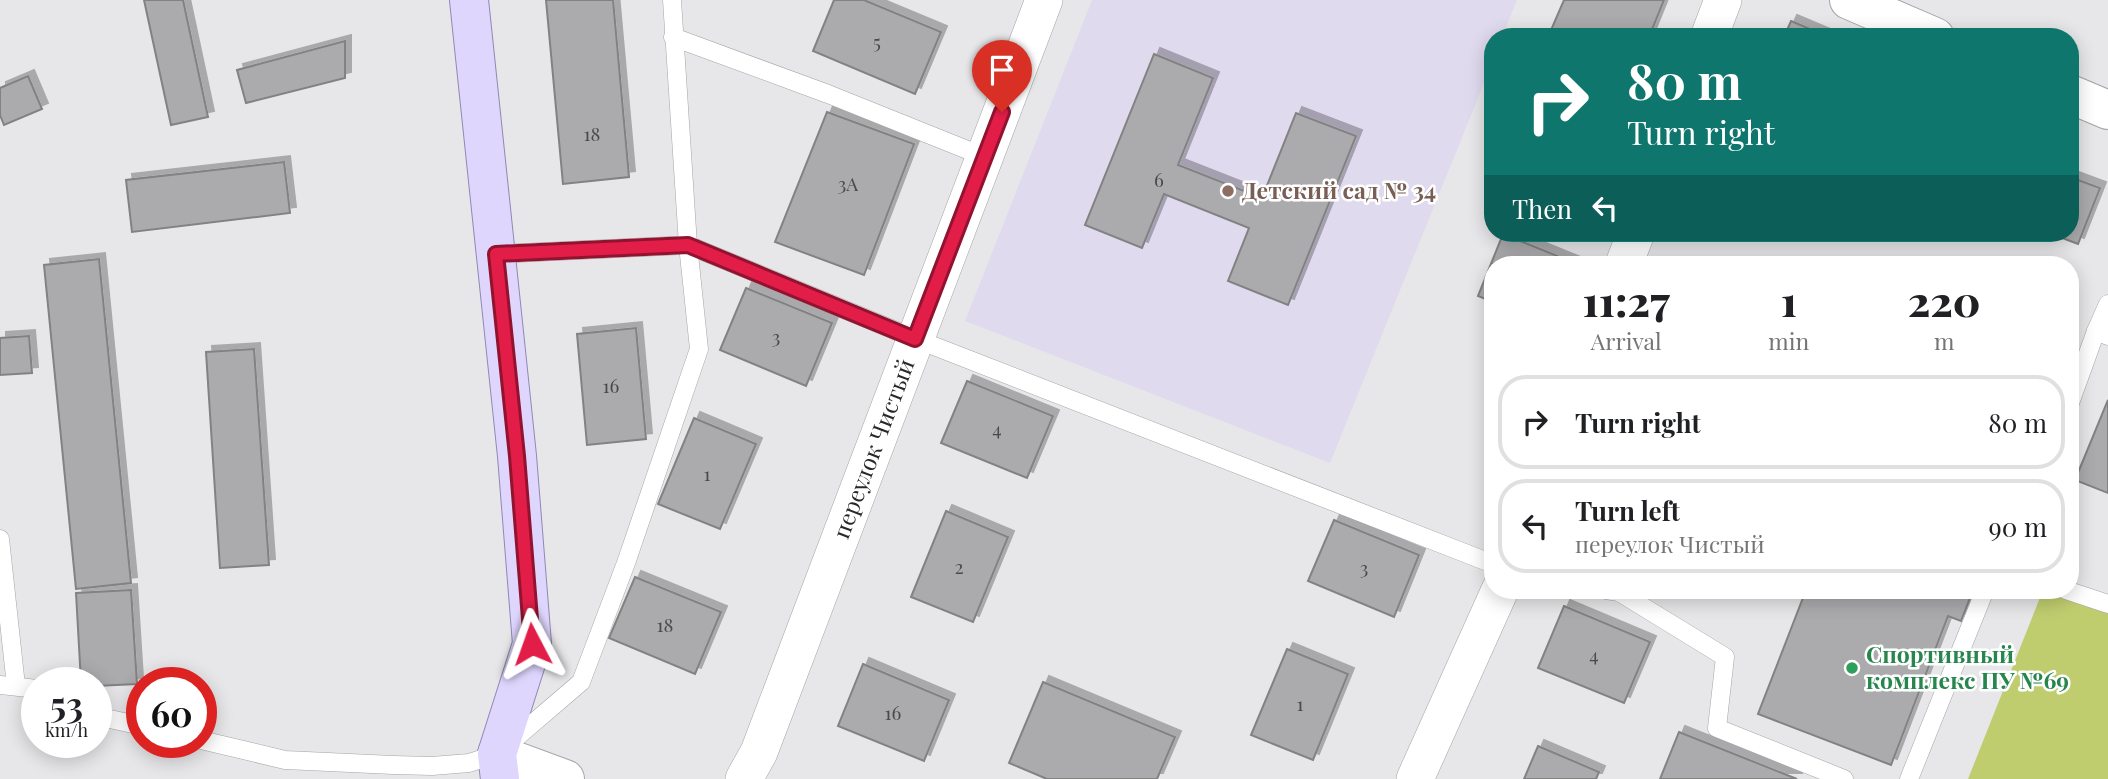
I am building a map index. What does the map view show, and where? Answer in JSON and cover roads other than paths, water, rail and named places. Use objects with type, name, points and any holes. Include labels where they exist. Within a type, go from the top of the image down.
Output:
[{"type":"main road","points":[[469,0],[517,456],[532,644],[498,766]]},
{"type":"street","name":"переулок Чистый","points":[[744,779],[759,752],[1044,0]]},
{"type":"street","points":[[1712,28],[1723,0]]},
{"type":"street","points":[[1849,0],[1914,28]]},
{"type":"street","points":[[2079,98],[2108,110]]},
{"type":"street","points":[[1415,779],[1496,599]]},
{"type":"street","points":[[498,766],[565,779]]},
{"type":"lane","points":[[217,744],[285,760],[346,764],[432,766],[469,763],[498,766],[581,682],[626,563],[699,349],[688,245],[672,0]]},
{"type":"lane","points":[[673,37],[828,94],[985,157]]},
{"type":"lane","points":[[496,254],[688,245],[915,339],[1484,560]]},
{"type":"lane","points":[[2079,383],[2102,333],[2108,304]]},
{"type":"lane","points":[[0,539],[8,686]]},
{"type":"lane","points":[[2079,594],[2108,604]]},
{"type":"lane","points":[[1630,599],[1725,657],[1717,728],[1844,779]]},
{"type":"lane","points":[[1909,779],[1981,599]]},
{"type":"place","name":"Детский сад № 34","points":[[1228,191]]},
{"type":"place","name":"Спортивный комплекс ПУ №69","points":[[1852,668]]}]
